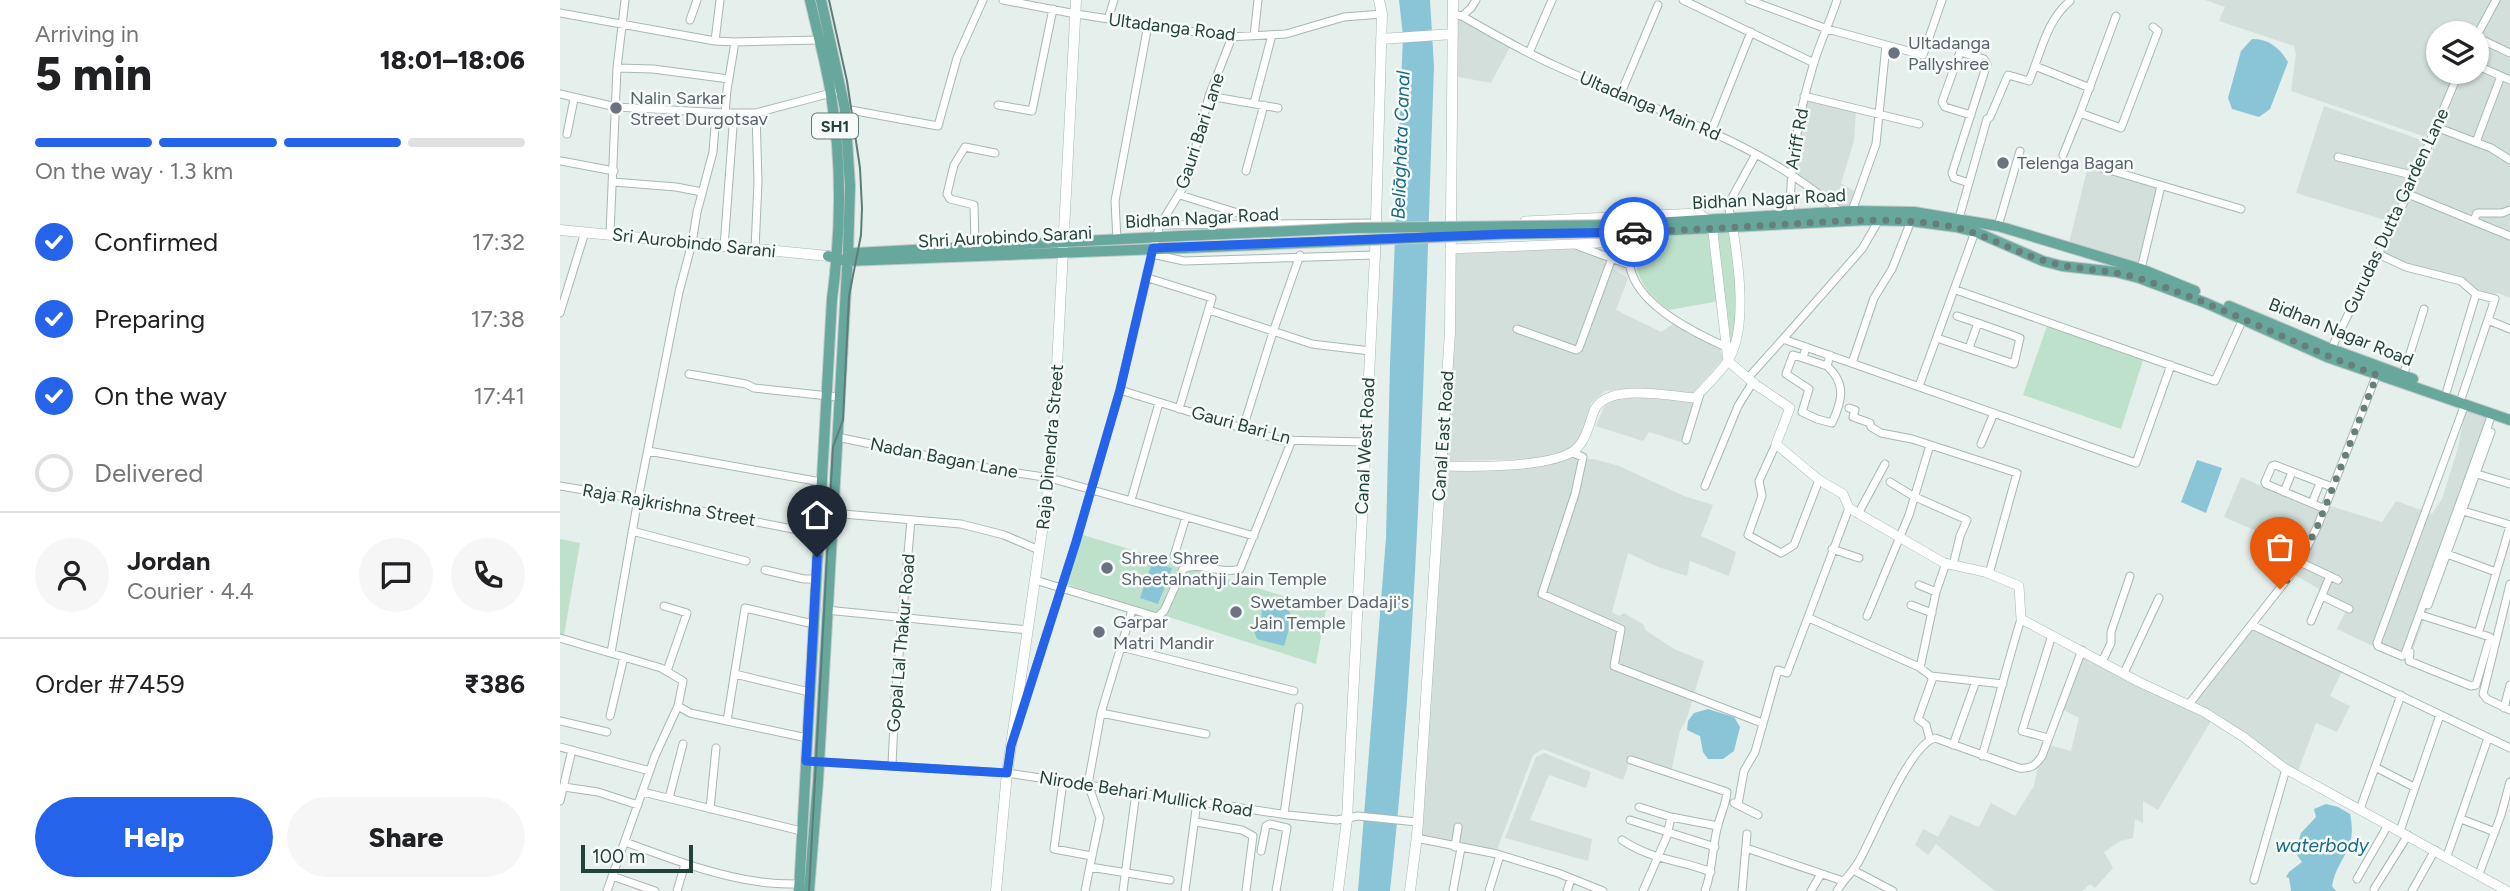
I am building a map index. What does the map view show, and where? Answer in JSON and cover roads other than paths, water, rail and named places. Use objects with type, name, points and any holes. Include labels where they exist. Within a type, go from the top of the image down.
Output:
[{"type":"main road","name":"SH1","points":[[810,0],[819,40],[845,109],[850,186],[839,257]]},
{"type":"main road","name":"SH1","points":[[802,889],[802,831],[815,579],[821,482],[832,396],[839,257],[837,92],[821,0]]},
{"type":"main road","name":"Raja Dinendra Street","points":[[996,891],[1007,773],[1050,478],[1065,247],[1076,0]]},
{"type":"main road","name":"Canal West Road","points":[[1338,891],[1352,817],[1365,442],[1384,39],[1379,0]]},
{"type":"main road","name":"Canal East Road","points":[[1410,891],[1416,838],[1412,821],[1450,332],[1450,34],[1457,15],[1453,0]]},
{"type":"main road","points":[[1384,39],[1450,34]]},
{"type":"main road","name":"Bidhan Nagar Road","points":[[1732,222],[1852,211],[1914,212],[1959,218],[2043,261],[2139,278],[2243,319],[2327,357],[2510,413]]},
{"type":"main road","name":"Bidhan Nagar Road","points":[[1184,248],[1626,231],[1711,222],[1879,220],[1998,226],[2141,269],[2378,371],[2447,390],[2510,420]]},
{"type":"main road","name":"Bidhan Nagar Road","points":[[839,257],[975,247],[1065,247],[1117,240],[1153,247],[1181,236],[1354,228],[1626,231]]},
{"type":"main road","name":"Sri Aurobindo Sarani","points":[[560,230],[839,257]]},
{"type":"main road","name":"Shri Aurobindo Sarani","points":[[839,257],[1065,247],[1184,248]]},
{"type":"main road","name":"SH1","points":[[802,889],[818,761],[837,437],[832,396]]},
{"type":"street","points":[[610,234],[618,68],[625,0]]},
{"type":"street","points":[[690,20],[697,0]]},
{"type":"street","points":[[715,40],[720,0]]},
{"type":"street","points":[[845,109],[938,126],[957,58],[984,0]]},
{"type":"street","name":"Ultadanga Road","points":[[1003,0],[1076,14],[1232,37],[1286,34],[1345,17],[1382,14]]},
{"type":"street","points":[[1108,19],[1114,0]]},
{"type":"street","points":[[1254,36],[1258,0]]},
{"type":"street","points":[[1457,15],[1471,8],[1476,0]]},
{"type":"street","points":[[1529,52],[1552,0]]},
{"type":"street","points":[[1684,0],[1814,63]]},
{"type":"street","points":[[1749,0],[1827,29],[1923,55],[1942,0]]},
{"type":"street","name":"Ariff Rd","points":[[1790,216],[1790,174],[1804,96],[1837,0]]},
{"type":"street","points":[[2485,21],[2496,0]]},
{"type":"street","points":[[1959,218],[1987,119],[2008,75],[2029,81],[2045,35],[2059,10],[2070,1]]},
{"type":"street","points":[[1621,93],[1658,5]]},
{"type":"street","points":[[998,105],[1032,111],[1053,9]]},
{"type":"street","points":[[560,13],[715,40],[819,40]]},
{"type":"street","name":"Ultadanga Main Rd","points":[[1457,15],[1556,66],[1710,132],[1756,155],[1790,174],[1830,202],[1839,212]]},
{"type":"street","points":[[2063,155],[2116,16]]},
{"type":"street","points":[[1117,240],[1115,201],[1148,25]]},
{"type":"street","points":[[2080,113],[2121,128],[2158,31],[2153,27]]},
{"type":"street","points":[[1710,132],[1751,32]]},
{"type":"street","points":[[1254,103],[1272,35]]},
{"type":"street","name":"Gauri Bari Lane","points":[[1011,746],[1062,587],[1120,390],[1153,247],[1160,225],[1187,181],[1209,96],[1232,37]]},
{"type":"street","points":[[724,247],[729,79],[735,42]]},
{"type":"street","points":[[2489,43],[2510,53]]},
{"type":"street","points":[[1852,211],[1876,144],[1886,45]]},
{"type":"street","points":[[1969,183],[1954,178],[1952,173],[1971,115],[1987,64],[1984,59],[1960,52],[1942,102],[1945,107],[1971,115]]},
{"type":"street","points":[[2035,66],[2090,88]]},
{"type":"street","points":[[618,68],[653,69],[729,79]]},
{"type":"street","points":[[2489,71],[2510,80]]},
{"type":"street","points":[[2476,142],[2501,76]]},
{"type":"street","name":"Gurudas Dutta Garden Lane","points":[[2331,349],[2408,194],[2454,84]]},
{"type":"street","points":[[560,94],[616,107],[756,113],[837,92]]},
{"type":"street","points":[[1209,96],[1278,108]]},
{"type":"street","points":[[1804,96],[1919,124]]},
{"type":"street","points":[[567,134],[574,99]]},
{"type":"street","points":[[1246,171],[1264,105]]},
{"type":"street","points":[[611,653],[679,292],[713,152],[716,113]]},
{"type":"street","points":[[755,249],[758,182],[756,113]]},
{"type":"street","points":[[2436,127],[2491,148],[2510,160]]},
{"type":"street","points":[[975,247],[974,205],[950,199],[947,194],[954,165],[965,147],[995,152]]},
{"type":"street","points":[[1998,226],[2020,151]]},
{"type":"street","points":[[1441,466],[1534,462],[1570,452],[1576,449],[1584,437],[1595,407],[1604,398],[1619,394],[1645,393],[1695,398],[1728,360],[1737,335],[1740,310],[1728,205],[1756,155]]},
{"type":"street","points":[[2338,157],[2416,176]]},
{"type":"street","points":[[562,161],[614,171]]},
{"type":"street","points":[[2089,164],[2241,209]]},
{"type":"street","points":[[613,182],[702,192]]},
{"type":"street","points":[[2141,269],[2161,186]]},
{"type":"street","points":[[2408,194],[2510,236]]},
{"type":"street","points":[[1180,195],[1241,214]]},
{"type":"street","points":[[2474,220],[2477,213],[2502,213],[2510,210]]},
{"type":"street","points":[[1450,222],[1597,219],[1698,213],[1711,222],[1728,360],[1790,408],[1759,481],[1762,496],[1748,535],[1781,553],[1794,545],[1819,480]]},
{"type":"street","points":[[1705,486],[1751,380],[1862,248],[1879,220]]},
{"type":"street","points":[[1852,363],[1874,298],[1892,269],[1911,221]]},
{"type":"street","points":[[1160,225],[1376,223]]},
{"type":"street","points":[[1919,386],[1977,227]]},
{"type":"street","points":[[1450,249],[1598,243],[1626,231],[1632,275],[1647,298],[1674,319],[1726,347]]},
{"type":"street","points":[[560,313],[585,232]]},
{"type":"street","points":[[1574,244],[1630,265]]},
{"type":"street","points":[[1153,247],[1184,261],[1375,255]]},
{"type":"street","points":[[2378,254],[2406,267],[2461,281],[2476,293],[2495,299],[2464,400],[2378,646],[2402,656],[2405,654],[2494,414]]},
{"type":"street","points":[[1242,428],[1300,256]]},
{"type":"street","points":[[1517,329],[1576,350],[1612,258]]},
{"type":"street","points":[[1148,278],[1209,296],[1212,302],[1179,409]]},
{"type":"street","points":[[1956,290],[2215,382],[2243,319]]},
{"type":"street","points":[[2447,390],[2476,293]]},
{"type":"street","points":[[2403,376],[2424,309]]},
{"type":"street","points":[[1209,310],[1312,344],[1370,351]]},
{"type":"street","points":[[1937,338],[2014,364],[2020,338],[1957,316]]},
{"type":"street","points":[[2488,320],[2510,329]]},
{"type":"street","points":[[1969,348],[1978,323]]},
{"type":"street","points":[[1783,339],[2136,463],[2171,365]]},
{"type":"street","points":[[1803,358],[1806,347]]},
{"type":"street","points":[[1793,355],[1827,366],[1838,376],[1841,393],[1832,423],[1802,412],[1809,389],[1786,374],[1793,355]]},
{"type":"street","points":[[1827,366],[1830,355]]},
{"type":"street","points":[[2189,704],[2300,562],[2325,509],[2378,371]]},
{"type":"street","points":[[689,374],[746,384],[754,388],[832,396]]},
{"type":"street","name":"Gauri Bari Ln","points":[[1120,390],[1280,440],[1365,442]]},
{"type":"street","points":[[1686,440],[1701,392]]},
{"type":"street","points":[[1131,500],[1159,403]]},
{"type":"street","points":[[1849,408],[1855,410],[1853,417],[1870,423],[1871,427],[1881,433],[1897,435],[2017,473],[1989,574]]},
{"type":"street","points":[[1980,444],[1994,413]]},
{"type":"street","points":[[2424,616],[2488,634],[2490,639],[2474,687],[2408,659],[2463,511],[2477,474],[2494,414]]},
{"type":"street","name":"Nadan Bagan Lane","points":[[837,437],[992,469],[1050,478],[1254,536]]},
{"type":"street","points":[[1035,580],[1157,617],[1164,611],[1182,569],[1192,565],[1229,572],[1240,569],[1292,440]]},
{"type":"street","points":[[1776,444],[1819,480],[1843,494],[1849,508],[1899,538],[1950,564],[1989,574],[2019,586],[2021,619],[1982,756]]},
{"type":"street","points":[[1867,616],[1909,515],[1930,445]]},
{"type":"street","points":[[648,451],[821,482]]},
{"type":"street","points":[[1570,452],[1583,457],[1575,494],[1542,594],[1621,629],[1614,666],[1762,723]]},
{"type":"street","points":[[1858,514],[1885,464]]},
{"type":"street","points":[[2325,509],[2265,482],[2272,466],[2332,487]]},
{"type":"street","points":[[2284,492],[2292,472]]},
{"type":"street","points":[[2477,474],[2510,484]]},
{"type":"street","points":[[1890,482],[1913,496],[1967,520],[1936,592],[1920,668]]},
{"type":"street","points":[[2312,503],[2320,483]]},
{"type":"street","name":"Raja Rajkrishna Street","points":[[560,486],[818,534],[831,534]]},
{"type":"street","points":[[1738,804],[1744,771],[1755,752],[1778,670],[1787,673],[1849,508]]},
{"type":"street","points":[[2463,511],[2510,526],[2479,631]]},
{"type":"street","points":[[831,513],[961,524],[1004,536],[1039,550]]},
{"type":"street","points":[[1174,556],[1186,517]]},
{"type":"street","name":"Gopal Lal Thakur Road","points":[[892,765],[895,699],[911,520]]},
{"type":"street","points":[[632,531],[746,561]]},
{"type":"street","points":[[1832,549],[1859,558]]},
{"type":"street","points":[[2447,554],[2497,572]]},
{"type":"street","points":[[2300,562],[2334,578],[2311,621]]},
{"type":"street","points":[[765,570],[815,579]]},
{"type":"street","points":[[2102,662],[2111,643],[2111,632],[2130,576]]},
{"type":"street","points":[[1919,584],[1936,592]]},
{"type":"street","points":[[2510,584],[2483,694],[2487,699],[2507,709],[2510,685]]},
{"type":"street","points":[[2322,596],[2349,609]]},
{"type":"street","points":[[2124,673],[2159,598]]},
{"type":"street","points":[[1911,605],[1932,613]]},
{"type":"street","points":[[664,606],[687,614],[667,671]]},
{"type":"street","points":[[727,721],[745,608],[813,624]]},
{"type":"street","points":[[826,610],[1028,630]]},
{"type":"street","points":[[1085,891],[1101,818],[1088,784],[1101,713],[1132,610]]},
{"type":"street","points":[[1809,618],[1920,668],[1931,676],[2003,684]]},
{"type":"street","points":[[2021,619],[2189,704],[2245,738],[2286,769],[2505,890]]},
{"type":"street","points":[[2252,625],[2510,748]]},
{"type":"street","points":[[2048,738],[2022,731],[2052,635]]},
{"type":"street","points":[[560,638],[667,671],[683,681],[678,706],[650,771],[607,891]]},
{"type":"street","points":[[1121,647],[1294,691]]},
{"type":"street","points":[[1838,891],[1869,844],[1888,800],[1918,749],[1930,740],[1935,738],[2019,768],[2029,769],[2036,765],[2042,756],[2082,650]]},
{"type":"street","points":[[610,716],[624,657]]},
{"type":"street","points":[[735,674],[809,692]]},
{"type":"street","points":[[1930,740],[1926,725],[1918,719],[1931,676]]},
{"type":"street","points":[[1953,745],[1976,681]]},
{"type":"street","points":[[2360,809],[2401,695]]},
{"type":"street","points":[[678,706],[690,713],[807,738]]},
{"type":"street","points":[[1276,891],[1287,828],[1286,815],[1299,707]]},
{"type":"street","points":[[1101,713],[1206,734]]},
{"type":"street","points":[[2374,889],[2404,833],[2414,787],[2440,715]]},
{"type":"street","points":[[560,721],[607,732]]},
{"type":"street","points":[[2447,856],[2488,738]]},
{"type":"street","points":[[669,798],[683,744]]},
{"type":"street","points":[[560,747],[650,771]]},
{"type":"street","points":[[710,809],[716,748]]},
{"type":"street","points":[[560,802],[564,774],[572,750]]},
{"type":"street","points":[[1631,760],[1727,792],[1705,891]]},
{"type":"street","name":"Nirode Behari Mullick Road","points":[[806,761],[1007,773],[1286,815],[1412,821]]},
{"type":"street","points":[[2375,768],[2414,787]]},
{"type":"street","points":[[2254,880],[2286,769]]},
{"type":"street","points":[[1063,780],[1054,849],[1092,856]]},
{"type":"street","points":[[2479,874],[2510,782]]},
{"type":"street","points":[[564,787],[598,792],[638,805]]},
{"type":"street","points":[[643,792],[802,831]]},
{"type":"street","points":[[1123,891],[1136,792]]},
{"type":"street","points":[[1727,801],[1758,815]]},
{"type":"street","points":[[1185,891],[1200,803]]},
{"type":"street","points":[[1639,807],[1671,817],[1718,825]]},
{"type":"street","points":[[1261,851],[1266,826],[1270,824],[1272,813]]},
{"type":"street","points":[[1643,891],[1659,859],[1671,817]]},
{"type":"street","points":[[2461,819],[2495,831]]},
{"type":"street","points":[[1630,820],[1715,847]]},
{"type":"street","points":[[1196,822],[1242,830],[1253,836],[1246,891]]},
{"type":"street","points":[[1270,824],[1287,828]]},
{"type":"street","points":[[2357,879],[2388,825]]},
{"type":"street","points":[[1453,891],[1458,827]]},
{"type":"street","points":[[1742,891],[1747,834]]},
{"type":"street","points":[[1416,838],[1500,855],[1602,891]]},
{"type":"street","points":[[1622,841],[1659,859],[1711,872]]},
{"type":"street","points":[[625,842],[685,863],[760,882],[802,889]]},
{"type":"street","points":[[1746,848],[1843,881]]},
{"type":"street","points":[[2412,891],[2435,850]]},
{"type":"street","points":[[1489,891],[1500,855]]},
{"type":"street","points":[[677,891],[685,863]]},
{"type":"street","points":[[1090,867],[1170,880]]},
{"type":"street","points":[[1853,870],[1893,891]]},
{"type":"street","points":[[1811,891],[1821,874]]},
{"type":"street","points":[[612,876],[655,891]]},
{"type":"street","points":[[1567,891],[1571,879]]},
{"type":"water","name":"Beliāghāta Canal","points":[[1399,0],[1430,0],[1434,66],[1420,479],[1408,685],[1390,891],[1358,891],[1386,538],[1403,36]]},
{"type":"water","points":[[2252,39],[2264,40],[2273,45],[2288,62],[2270,109],[2259,117],[2232,109],[2228,98],[2241,51]]},
{"type":"water","points":[[2197,460],[2222,468],[2206,513],[2181,502]]},
{"type":"water","points":[[1152,563],[1172,568],[1158,604],[1140,598]]},
{"type":"water","points":[[1269,604],[1289,610],[1292,619],[1284,646],[1257,639],[1254,631],[1261,624],[1262,607]]},
{"type":"water","points":[[1708,709],[1734,717],[1740,727],[1734,751],[1723,759],[1708,759],[1703,752],[1700,736],[1687,730],[1688,721],[1694,713]]},
{"type":"water","name":"waterbody","points":[[2326,804],[2350,814],[2352,826],[2349,845],[2332,886],[2336,891],[2291,891],[2289,878],[2286,877],[2302,862],[2295,852],[2301,833],[2316,817],[2314,809]]},
{"type":"tram line","points":[[809,891],[833,447],[843,420],[849,296],[861,235],[862,208],[860,168],[847,81],[829,0]]},
{"type":"place","name":"Ultadanga Pallyshree","points":[[1894,53]]},
{"type":"place","name":"Nalin Sarkar Street Durgotsav","points":[[616,108]]},
{"type":"place","name":"Telenga Bagan","points":[[2003,163]]},
{"type":"place","name":"Shree Shree Sheetalnathji Jain Temple","points":[[1107,568]]},
{"type":"place","name":"Swetamber Dadaji's Jain Temple","points":[[1236,612]]},
{"type":"place","name":"Garpar Matri Mandir","points":[[1099,632]]}]
